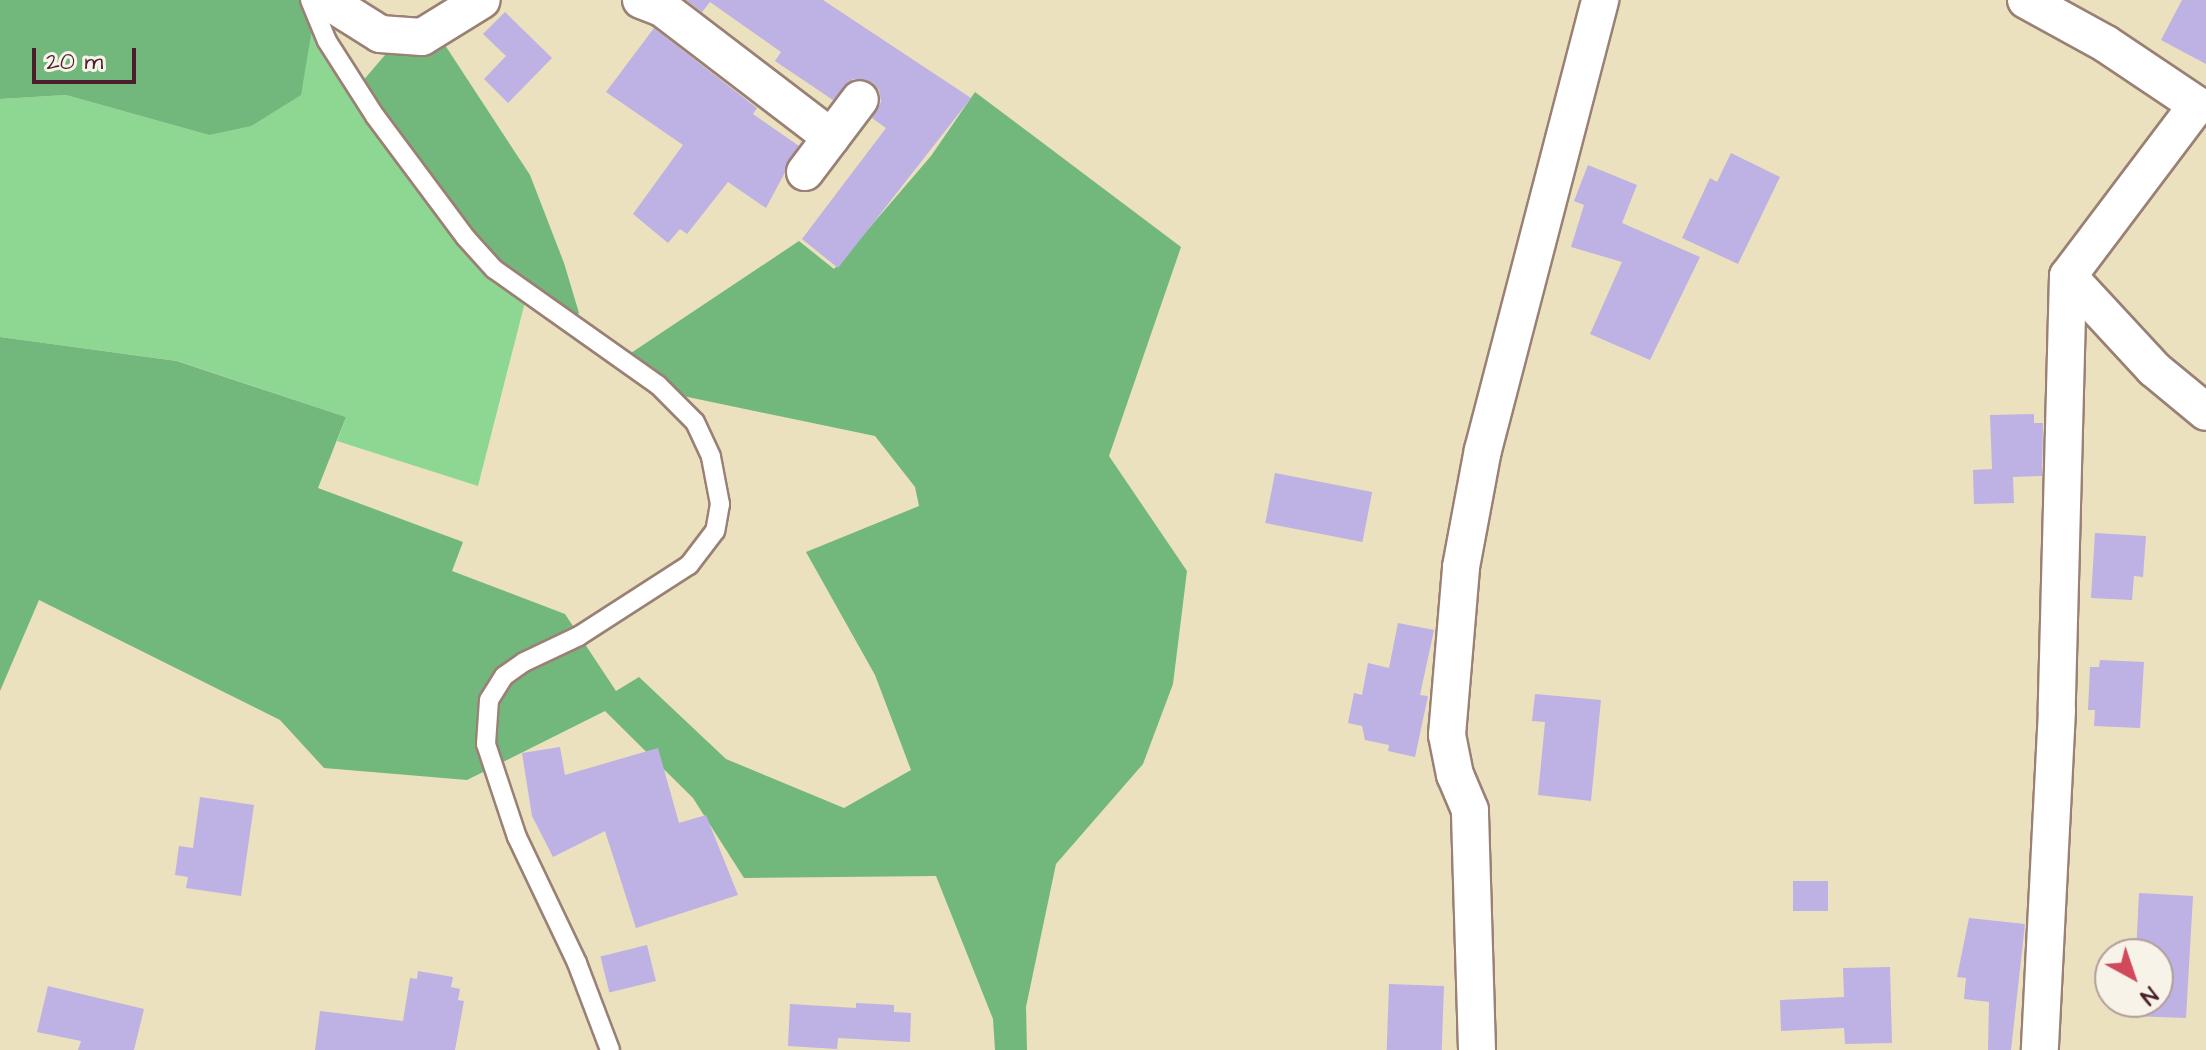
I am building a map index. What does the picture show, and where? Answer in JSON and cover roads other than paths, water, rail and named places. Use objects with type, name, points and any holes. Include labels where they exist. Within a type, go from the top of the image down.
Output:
[{"type":"street","points":[[326,0],[380,34],[422,37],[482,0]]},
{"type":"street","points":[[641,0],[662,8],[831,137]]},
{"type":"street","points":[[1477,1050],[1470,810],[1455,775],[1447,735],[1461,567],[1483,450],[1600,0]]},
{"type":"street","points":[[2026,0],[2106,44],[2197,105],[2068,276],[2057,710],[2040,1050]]},
{"type":"street","points":[[805,172],[860,99]]},
{"type":"street","points":[[2068,276],[2154,369],[2206,412]]},
{"type":"lane","points":[[310,0],[327,41],[375,116],[466,238],[494,269],[658,385],[695,422],[711,457],[720,504],[715,531],[689,565],[579,636],[514,669],[489,700],[486,744],[513,823],[610,1050]]}]
